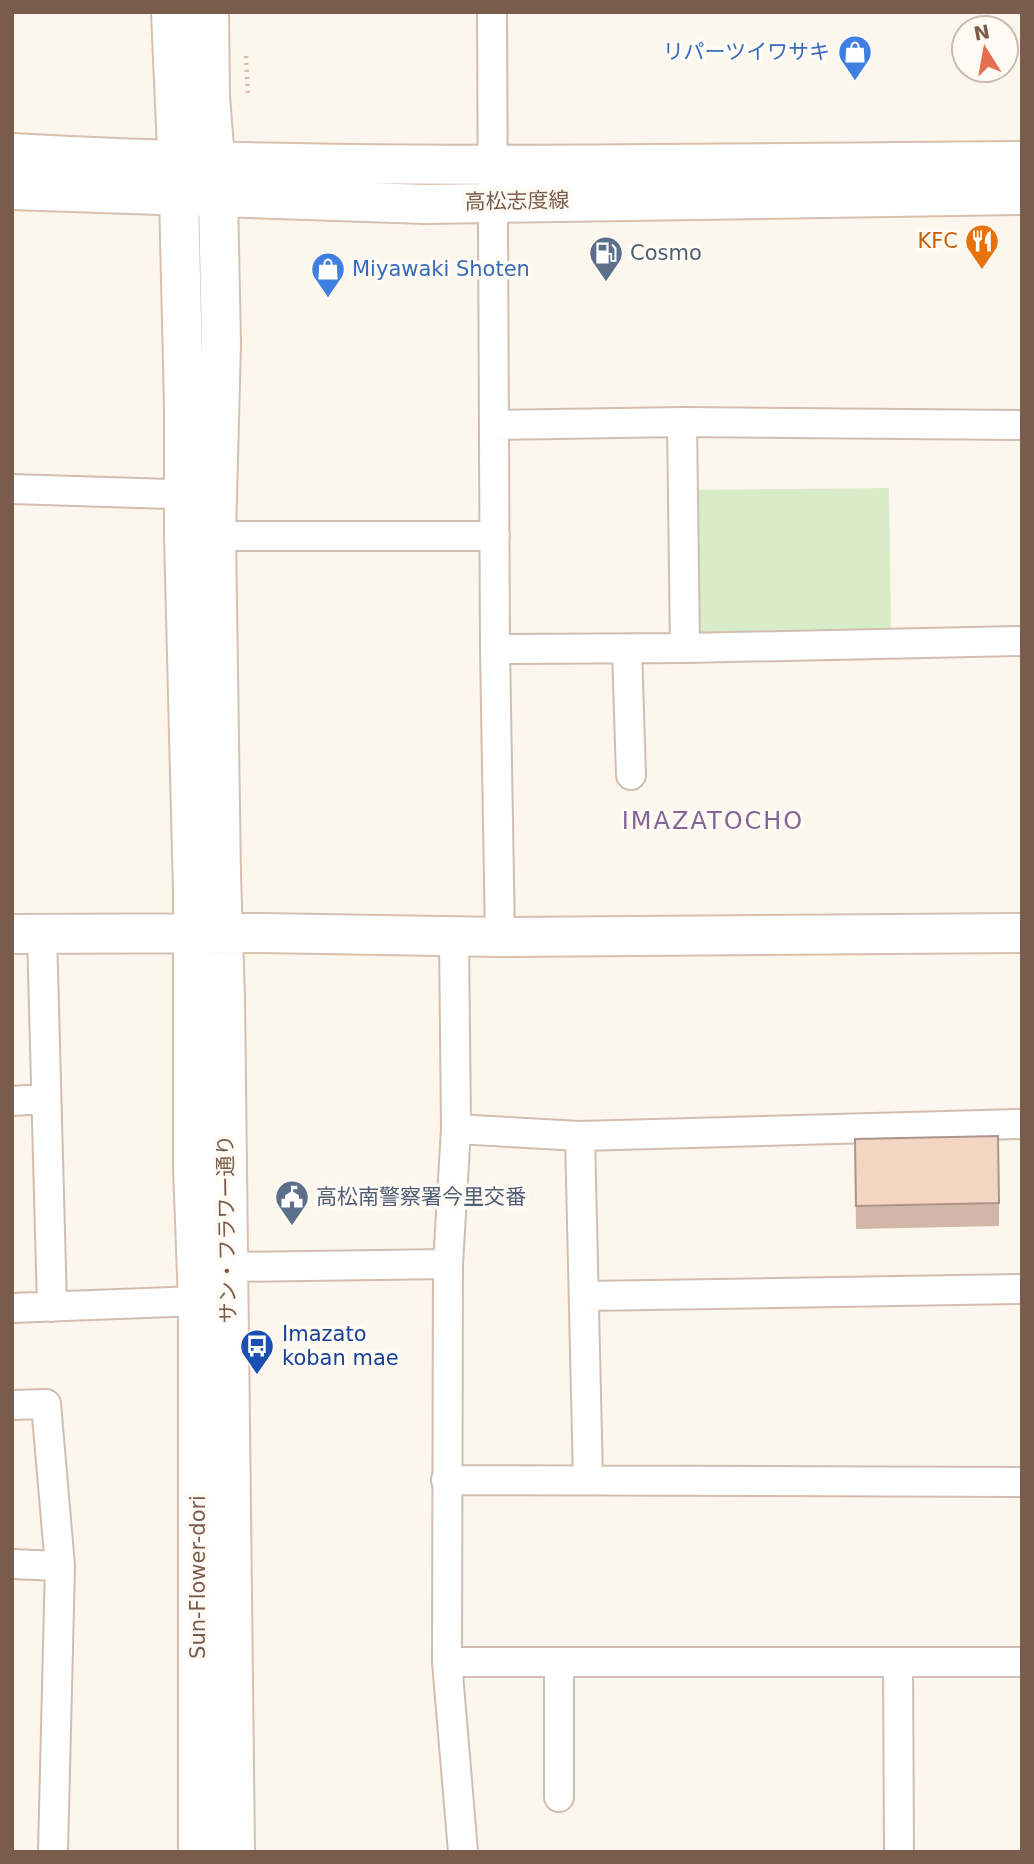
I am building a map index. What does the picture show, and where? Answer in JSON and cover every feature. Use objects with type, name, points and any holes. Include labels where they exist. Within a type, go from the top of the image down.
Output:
[{"type":"street","points":[[171,12],[178,179],[201,495]]},
{"type":"street","points":[[201,495],[221,343],[209,12]]},
{"type":"street","points":[[492,12],[495,649],[500,937]]},
{"type":"street","name":"高松志度線","points":[[12,153],[178,179]]},
{"type":"street","name":"高松志度線","points":[[12,190],[217,179],[425,204],[493,183],[1022,161]]},
{"type":"street","name":"高松志度線","points":[[493,183],[1022,195]]},
{"type":"street","points":[[495,425],[682,422],[1022,425]]},
{"type":"street","points":[[682,422],[685,648]]},
{"type":"street","points":[[12,489],[201,495]]},
{"type":"street","name":"サン・フラワー通り","points":[[201,495],[207,934],[193,1168],[207,1279]]},
{"type":"street","points":[[200,536],[495,536]]},
{"type":"street","points":[[495,649],[1022,641]]},
{"type":"street","points":[[627,649],[631,775]]},
{"type":"street","points":[[52,1307],[46,1099],[27,934],[500,937],[1022,933]]},
{"type":"street","points":[[454,936],[456,1129],[448,1264],[447,1662],[463,1852]]},
{"type":"street","points":[[12,1101],[46,1099]]},
{"type":"street","points":[[456,1129],[580,1136],[1022,1124]]},
{"type":"street","points":[[580,1136],[588,1480]]},
{"type":"street","points":[[12,1308],[52,1307],[207,1279],[448,1264]]},
{"type":"street","name":"Sun-Flower-dori","points":[[198,1852],[207,1279]]},
{"type":"street","name":"Sun-Flower-dori","points":[[207,1279],[235,1852]]},
{"type":"street","points":[[585,1296],[1022,1289]]},
{"type":"street","points":[[12,1405],[46,1404],[60,1566],[52,1852]]},
{"type":"street","points":[[446,1480],[1022,1482]]},
{"type":"street","points":[[12,1564],[60,1566]]},
{"type":"street","points":[[447,1662],[1022,1662]]},
{"type":"street","points":[[559,1662],[559,1797]]},
{"type":"street","points":[[898,1662],[899,1852]]},
{"type":"path","points":[[246,56],[248,95]]},
{"type":"green space","points":[[889,488],[891,634],[694,637],[692,490]]},
{"type":"building","points":[[998,1136],[999,1203],[856,1206],[855,1139]]},
{"type":"place","name":"リパーツイワサキ","points":[[855,82]]},
{"type":"place","name":"KFC","points":[[982,271]]},
{"type":"place","name":"Cosmo","points":[[606,283]]},
{"type":"place","name":"Miyawaki Shoten","points":[[328,299]]},
{"type":"place","name":"高松南警察署今里交番","points":[[292,1227]]},
{"type":"place","name":"Imazato koban mae","points":[[257,1376]]},
{"type":"district","name":"IMAZATOCHO","points":[[713,821]]}]
